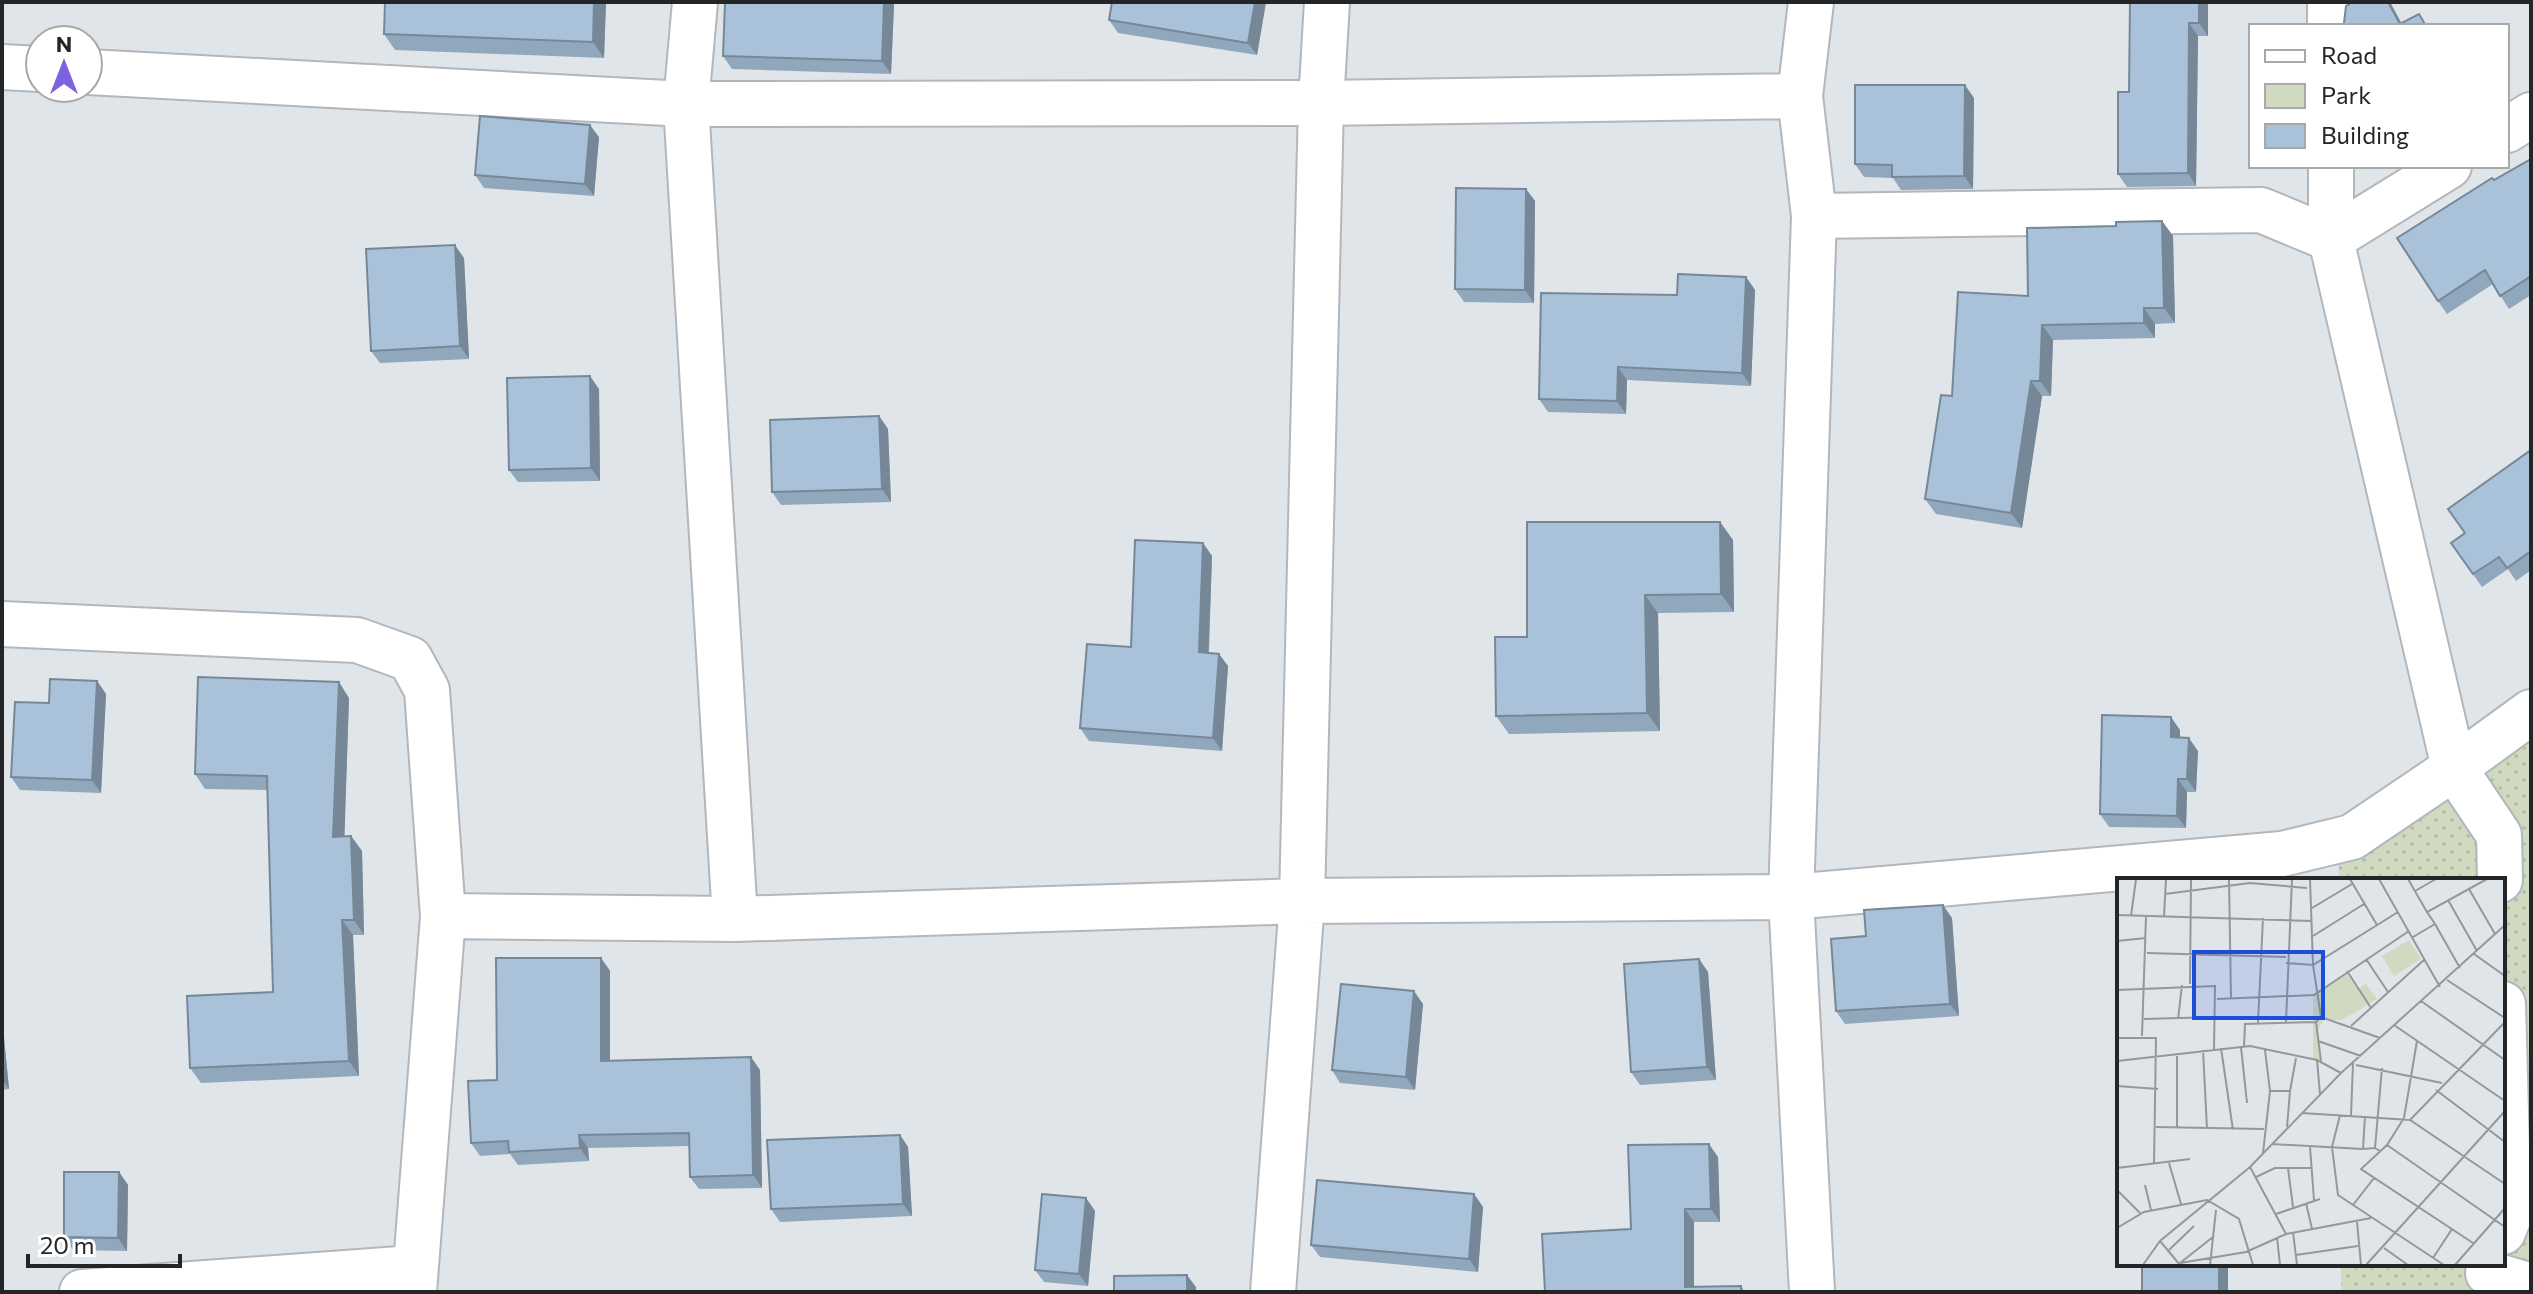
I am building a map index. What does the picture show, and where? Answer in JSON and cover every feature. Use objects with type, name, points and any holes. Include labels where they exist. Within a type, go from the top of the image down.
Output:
[{"type":"street","points":[[695,2],[686,104],[735,919]]},
{"type":"street","points":[[1273,1292],[1302,901],[1321,103],[1327,2]]},
{"type":"street","points":[[1811,2],[1800,96],[1814,216],[1791,897],[1812,1292]]},
{"type":"street","points":[[2330,2],[2330,24]]},
{"type":"street","points":[[2,67],[24,68]]},
{"type":"street","points":[[104,73],[686,104],[1321,103],[1800,96]]},
{"type":"street","points":[[2509,129],[2531,115]]},
{"type":"street","points":[[2331,168],[2331,239],[2454,768],[2499,835],[2500,878]]},
{"type":"street","points":[[2331,239],[2446,168]]},
{"type":"street","points":[[1814,216],[2261,210],[2331,239]]},
{"type":"street","points":[[2,624],[357,640],[410,659],[427,690],[443,916],[414,1280],[82,1292]]},
{"type":"street","points":[[443,916],[735,919],[1302,901],[1791,897],[2282,854],[2352,837],[2531,712]]},
{"type":"street","points":[[2505,1075],[2509,1217],[2505,1227]]},
{"type":"street","points":[[2484,1276],[2531,1286]]},
{"type":"green space","points":[[2531,710],[2531,1292],[2341,1292],[2341,1266],[2505,1266],[2505,878],[2339,878],[2339,849]]},
{"type":"building","points":[[385,2],[594,2],[593,42],[384,34]]},
{"type":"building","points":[[725,2],[884,2],[882,61],[723,56]]},
{"type":"building","points":[[1112,2],[1255,2],[1248,43],[1109,20]]},
{"type":"building","points":[[2130,2],[2199,2],[2199,23],[2189,23],[2188,173],[2118,174],[2118,92],[2129,92]]},
{"type":"building","points":[[2353,2],[2388,2],[2400,24],[2344,24],[2346,6]]},
{"type":"building","points":[[2419,14],[2425,24],[2400,24]]},
{"type":"building","points":[[1855,85],[1965,85],[1964,176],[1892,177],[1892,165],[1855,164]]},
{"type":"building","points":[[480,116],[590,125],[585,184],[475,175]]},
{"type":"building","points":[[2531,159],[2531,276],[2500,296],[2485,270],[2438,301],[2397,238],[2492,178],[2494,180]]},
{"type":"building","points":[[1456,188],[1526,189],[1525,290],[1455,289]]},
{"type":"building","points":[[2162,221],[2164,308],[2144,308],[2144,323],[2042,325],[2040,381],[2031,381],[2011,513],[1925,499],[1941,395],[1952,396],[1958,292],[2028,296],[2027,228],[2116,226],[2116,222]]},
{"type":"building","points":[[455,245],[460,346],[371,351],[366,249]]},
{"type":"building","points":[[1678,274],[1746,277],[1742,373],[1618,367],[1617,401],[1539,399],[1541,293],[1677,295]]},
{"type":"building","points":[[590,376],[591,468],[509,470],[507,378]]},
{"type":"building","points":[[879,416],[882,489],[772,492],[770,420]]},
{"type":"building","points":[[2531,450],[2531,551],[2507,568],[2499,557],[2473,574],[2451,543],[2465,533],[2448,509]]},
{"type":"building","points":[[1527,522],[1720,522],[1721,594],[1645,595],[1647,713],[1496,716],[1495,637],[1527,637]]},
{"type":"building","points":[[1135,540],[1203,543],[1199,652],[1219,654],[1213,738],[1080,728],[1087,644],[1131,647]]},
{"type":"building","points":[[198,677],[339,682],[333,837],[351,836],[354,920],[342,920],[349,1061],[190,1068],[187,996],[273,992],[267,776],[195,774]]},
{"type":"building","points":[[50,679],[97,681],[92,780],[11,777],[15,702],[49,703]]},
{"type":"building","points":[[2102,715],[2171,717],[2171,737],[2189,738],[2187,779],[2178,779],[2177,816],[2100,814]]},
{"type":"building","points":[[1943,905],[1950,1004],[1836,1011],[1831,939],[1866,936],[1864,910]]},
{"type":"building","points":[[496,958],[601,958],[601,1061],[751,1057],[753,1175],[690,1177],[689,1133],[579,1135],[580,1148],[509,1152],[508,1141],[471,1143],[468,1081],[497,1080]]},
{"type":"building","points":[[1699,959],[1707,1067],[1631,1072],[1624,964]]},
{"type":"building","points":[[1341,984],[1414,991],[1406,1077],[1332,1070]]},
{"type":"building","points":[[900,1135],[903,1204],[771,1209],[767,1140]]},
{"type":"building","points":[[1709,1144],[1711,1209],[1685,1209],[1685,1287],[1741,1286],[1741,1292],[1545,1292],[1542,1234],[1631,1229],[1628,1145]]},
{"type":"building","points":[[64,1172],[119,1172],[118,1238],[64,1237]]},
{"type":"building","points":[[1317,1180],[1474,1194],[1469,1259],[1311,1245]]},
{"type":"building","points":[[1042,1194],[1086,1198],[1079,1274],[1035,1270]]},
{"type":"building","points":[[2142,1266],[2219,1266],[2219,1292],[2142,1292]]},
{"type":"building","points":[[1187,1275],[1187,1292],[1114,1292],[1114,1276]]}]
